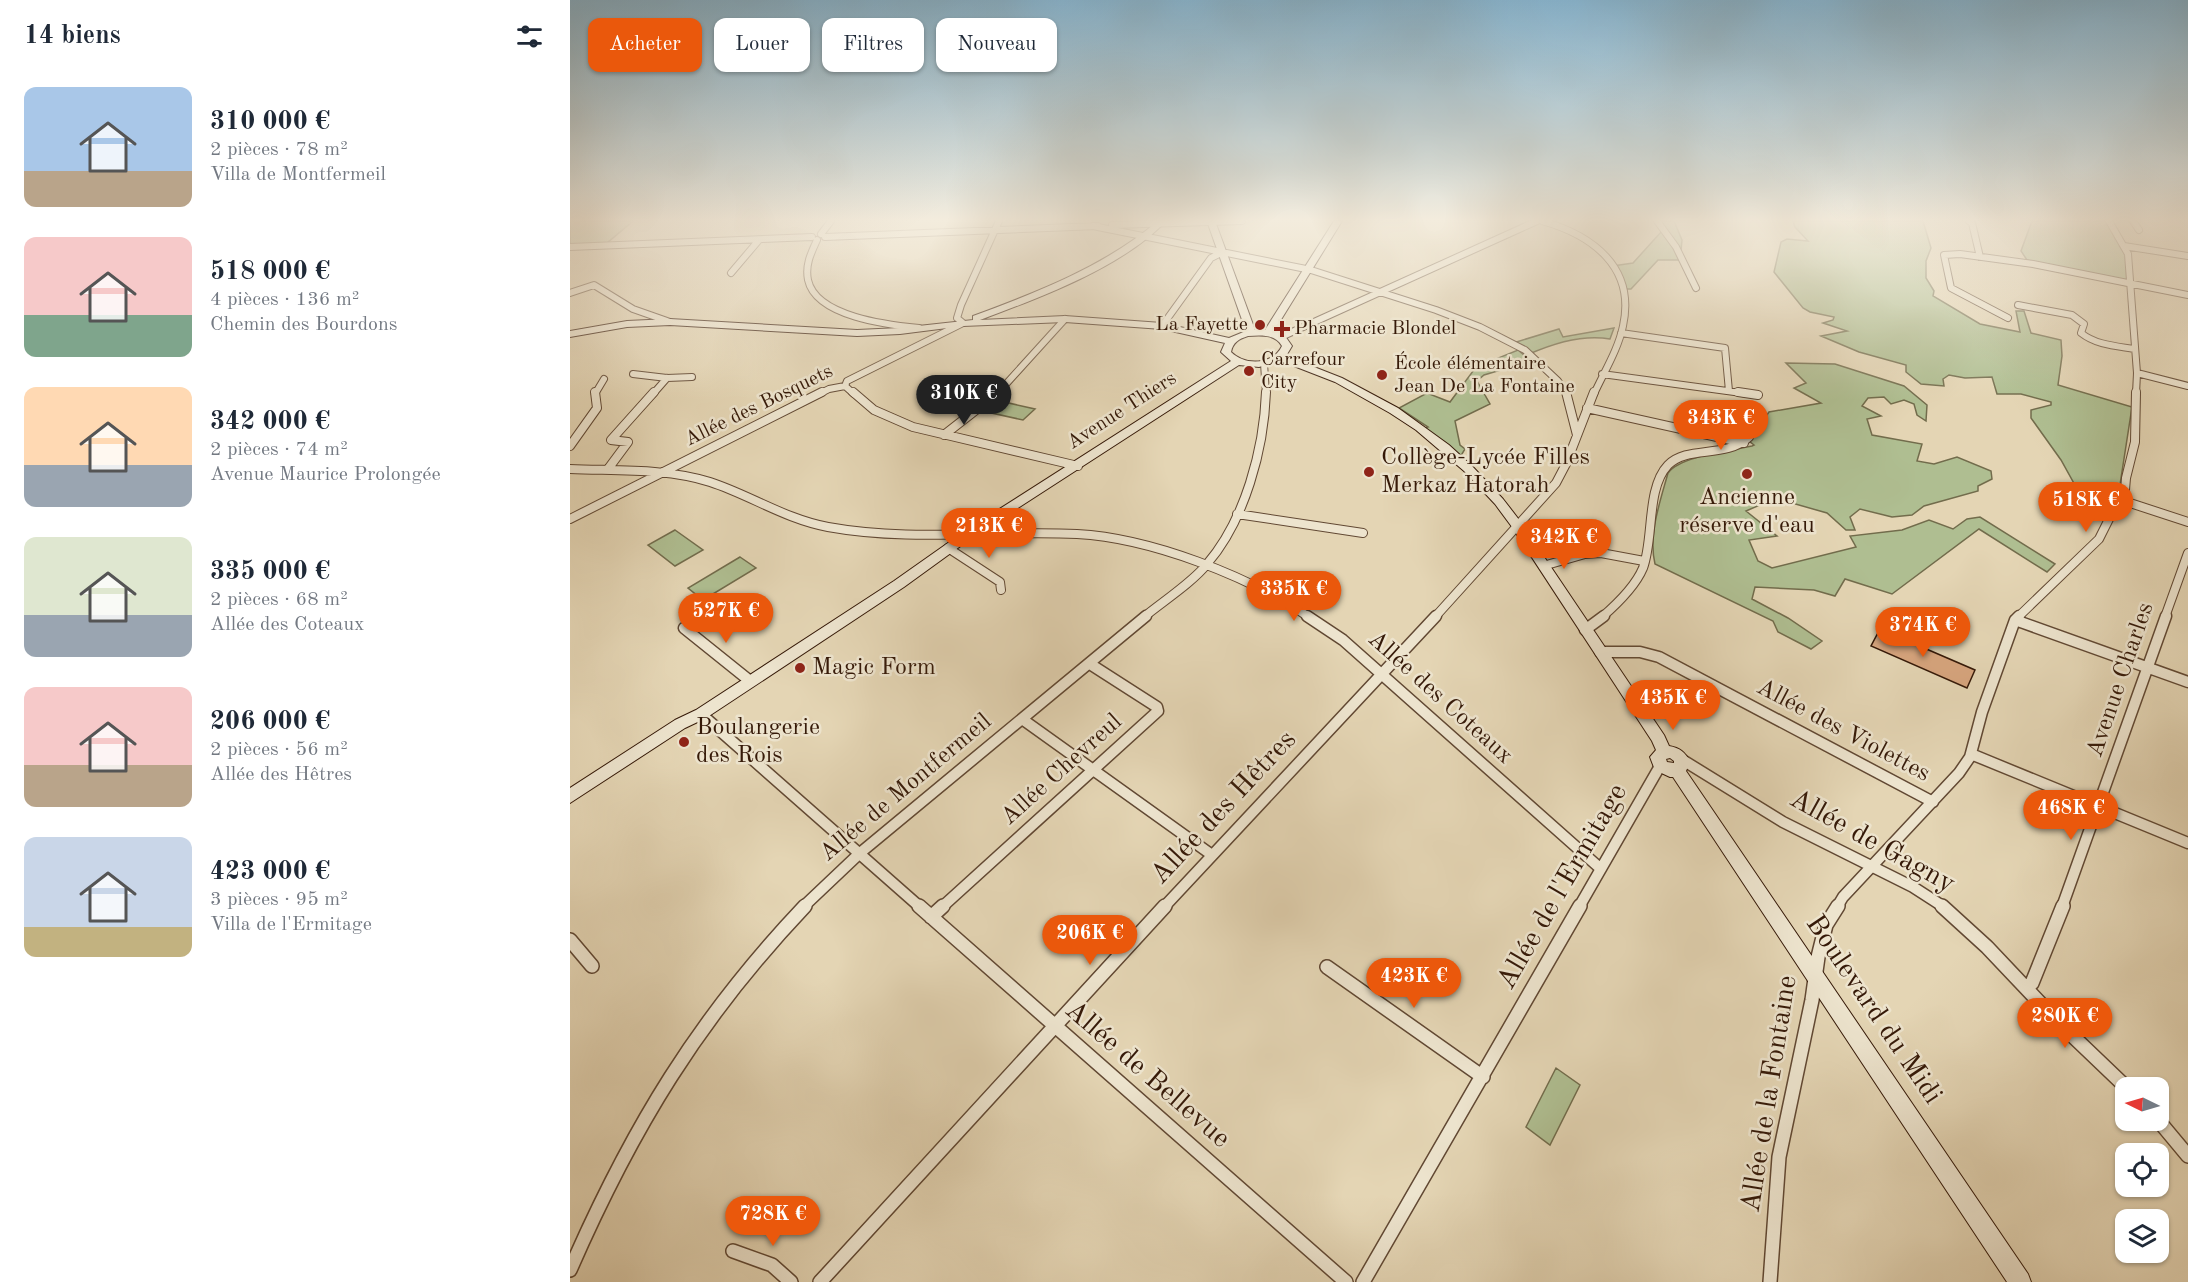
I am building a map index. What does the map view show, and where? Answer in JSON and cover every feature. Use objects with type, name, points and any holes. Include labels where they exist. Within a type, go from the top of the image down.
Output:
[{"type":"main road","points":[[996,316],[1063,281]]},
{"type":"main road","points":[[1233,281],[1251,333]]},
{"type":"main road","points":[[1268,333],[1300,281]]},
{"type":"main road","points":[[570,334],[627,324],[670,322],[839,334],[881,333],[963,323],[996,316],[1162,326],[1230,341],[1251,333],[1268,333],[1281,337],[1287,346],[1280,357],[1264,363],[1237,362],[1226,352],[1230,341]]},
{"type":"main road","points":[[1280,357],[1332,378],[1383,405],[1426,432],[1463,463],[1491,492],[1517,527],[1659,739],[1666,770],[1679,765]]},
{"type":"main road","name":"Avenue Thiers","points":[[570,804],[700,714],[1237,362]]},
{"type":"main road","name":"Avenue Thiers","points":[[570,795],[680,724],[700,714]]},
{"type":"main road","name":"Boulevard du Midi","points":[[1679,765],[1815,976],[2020,1282]]},
{"type":"street","points":[[807,281],[820,300],[833,308],[868,321],[924,328]]},
{"type":"street","points":[[963,323],[957,318],[972,281]]},
{"type":"street","points":[[1162,326],[1195,281]]},
{"type":"street","points":[[1342,281],[1480,327],[1525,350],[1548,370],[1567,394],[1577,438]]},
{"type":"street","points":[[1281,337],[1405,281]]},
{"type":"street","name":"Allée des Hêtres","points":[[820,1282],[1212,855],[1384,674],[1556,483],[1568,464],[1587,408],[1621,333],[1625,306],[1623,289],[1619,281]]},
{"type":"street","points":[[1692,281],[1696,288]]},
{"type":"street","points":[[1949,281],[1951,288],[2008,318]]},
{"type":"street","points":[[2111,281],[2188,296]]},
{"type":"street","points":[[2124,501],[2126,478],[2135,442],[2137,373],[2130,281]]},
{"type":"street","points":[[570,293],[594,285],[633,309],[670,322]]},
{"type":"street","points":[[2018,304],[2072,315],[2084,324],[2081,333],[2084,336],[2094,341],[2134,349]]},
{"type":"street","points":[[944,435],[1003,389],[1065,319]]},
{"type":"street","name":"Allée des Bosquets","points":[[570,519],[829,389],[845,386],[847,381],[963,323]]},
{"type":"street","points":[[1621,333],[1725,348],[1729,391]]},
{"type":"street","name":"Allée de Montfermeil","points":[[570,1270],[590,1220],[616,1167],[658,1096],[712,1011],[783,927],[860,854],[1207,565],[1237,514],[1254,471],[1267,420],[1268,390],[1264,363]]},
{"type":"street","points":[[2137,373],[2188,386]]},
{"type":"street","points":[[633,374],[667,378],[692,377]]},
{"type":"street","points":[[1602,374],[1758,395]]},
{"type":"street","points":[[608,469],[628,442],[611,440],[667,378]]},
{"type":"street","points":[[570,446],[597,408],[595,392],[604,379]]},
{"type":"street","points":[[845,386],[874,410],[913,427],[1078,466]]},
{"type":"street","points":[[1585,630],[1601,620],[1643,569],[1657,487],[1667,465],[1682,458],[1737,447],[1747,440],[1587,408]]},
{"type":"street","name":"Allée des Coteaux","points":[[570,469],[662,473],[709,482],[774,511],[829,527],[893,534],[1042,532],[1092,535],[1128,541],[1207,565],[1286,602],[1312,618],[1384,674],[1601,869]]},
{"type":"street","points":[[2188,522],[2124,501],[2116,505],[2099,539],[2015,620],[1982,712],[1971,754],[2188,843]]},
{"type":"street","points":[[1237,514],[1363,533]]},
{"type":"street","points":[[951,550],[1000,582],[1001,590]]},
{"type":"street","points":[[1543,566],[1584,554],[1601,553],[1644,561]]},
{"type":"street","name":"Avenue Charles","points":[[2027,988],[2032,983],[2054,929],[2099,807],[2146,667],[2188,557]]},
{"type":"street","points":[[2015,620],[2188,682]]},
{"type":"street","points":[[684,628],[750,681]]},
{"type":"street","name":"Allée des Violettes","points":[[1600,652],[1640,652],[1659,657],[1933,802]]},
{"type":"street","name":"Allée Chevreul","points":[[931,917],[1159,710],[1090,664]]},
{"type":"street","name":"Allée de Bellevue","points":[[700,714],[1346,1282]]},
{"type":"street","points":[[1023,719],[1212,855]]},
{"type":"street","name":"Allée de la Fontaine","points":[[1770,1282],[1779,1157],[1826,925],[1844,897],[1959,773],[1971,754]]},
{"type":"street","name":"Allée de l'Ermitage","points":[[1363,1282],[1483,1077],[1662,759]]},
{"type":"street","name":"Allée de Gagny","points":[[1679,765],[1872,868],[1913,887],[1948,910],[1987,946],[2058,1022],[2116,1077]]},
{"type":"street","points":[[572,946],[592,966]]},
{"type":"street","points":[[1327,967],[1483,1077]]},
{"type":"street","points":[[2167,1131],[2188,1156]]},
{"type":"street","points":[[734,1251],[772,1265],[791,1282]]},
{"type":"green space","points":[[1619,281],[1639,281],[1631,289],[1623,289]]},
{"type":"green space","points":[[1781,281],[1928,281],[1934,291],[1933,296],[1980,324],[2020,332],[2016,311],[2024,311],[2031,333],[2061,340],[2062,356],[2058,385],[2132,407],[2119,491],[2113,497],[2081,496],[2061,460],[2031,418],[2031,410],[2051,405],[2051,402],[2021,394],[1997,394],[1992,377],[1965,378],[1949,375],[1943,379],[1944,386],[1921,384],[1906,372],[1906,365],[1859,352],[1821,336],[1847,331],[1823,323],[1833,320],[1834,317],[1810,312],[1803,308]]},
{"type":"green space","points":[[1614,328],[1610,339],[1569,340],[1529,354],[1513,343],[1559,329],[1563,337]]},
{"type":"green space","points":[[1518,350],[1531,361],[1484,375],[1477,381],[1490,404],[1455,421],[1460,445],[1465,449],[1459,459],[1421,429],[1428,427],[1399,408],[1427,393],[1450,402],[1476,367]]},
{"type":"green space","points":[[1786,363],[1835,364],[1904,386],[1927,405],[1926,421],[1917,415],[1914,404],[1904,400],[1891,404],[1884,397],[1868,398],[1862,406],[1881,416],[1867,419],[1872,435],[1922,444],[1917,461],[1934,464],[1957,457],[1991,471],[1992,479],[1978,486],[1978,491],[1924,506],[1912,515],[1892,517],[1860,509],[1850,517],[1855,530],[1846,530],[1827,513],[1785,501],[1762,504],[1746,511],[1777,536],[1749,540],[1758,561],[1772,568],[1856,547],[1850,536],[1902,530],[1929,520],[1953,529],[1967,519],[1980,517],[2055,564],[2047,572],[1979,529],[1892,594],[1845,579],[1835,596],[1814,590],[1755,587],[1752,599],[1788,618],[1822,641],[1811,649],[1778,632],[1773,621],[1655,564],[1654,530],[1668,473],[1674,467],[1694,458],[1754,445],[1749,441],[1769,412],[1821,403],[1794,388],[1806,383]]},
{"type":"green space","points":[[1000,401],[1035,409],[1023,420],[987,412]]},
{"type":"green space","points":[[675,530],[703,550],[675,566],[648,545]]},
{"type":"green space","points":[[740,557],[756,568],[703,600],[688,588]]},
{"type":"green space","points":[[1556,1068],[1580,1085],[1550,1145],[1526,1127]]},
{"type":"building","points":[[1880,629],[1975,670],[1967,688],[1871,646]]},
{"type":"place","name":"La Fayette","points":[[1260,325]]},
{"type":"place","name":"Pharmacie Blondel","points":[[1282,329]]},
{"type":"place","name":"Carrefour City","points":[[1249,371]]},
{"type":"place","name":"École élémentaire Jean De La Fontaine","points":[[1382,375]]},
{"type":"place","name":"Collège-Lycée Filles Merkaz Hatorah","points":[[1369,472]]},
{"type":"place","name":"Ancienne réserve d'eau","points":[[1747,474]]},
{"type":"place","name":"Magic Form","points":[[800,668]]},
{"type":"place","name":"Boulangerie des Rois","points":[[684,742]]}]
